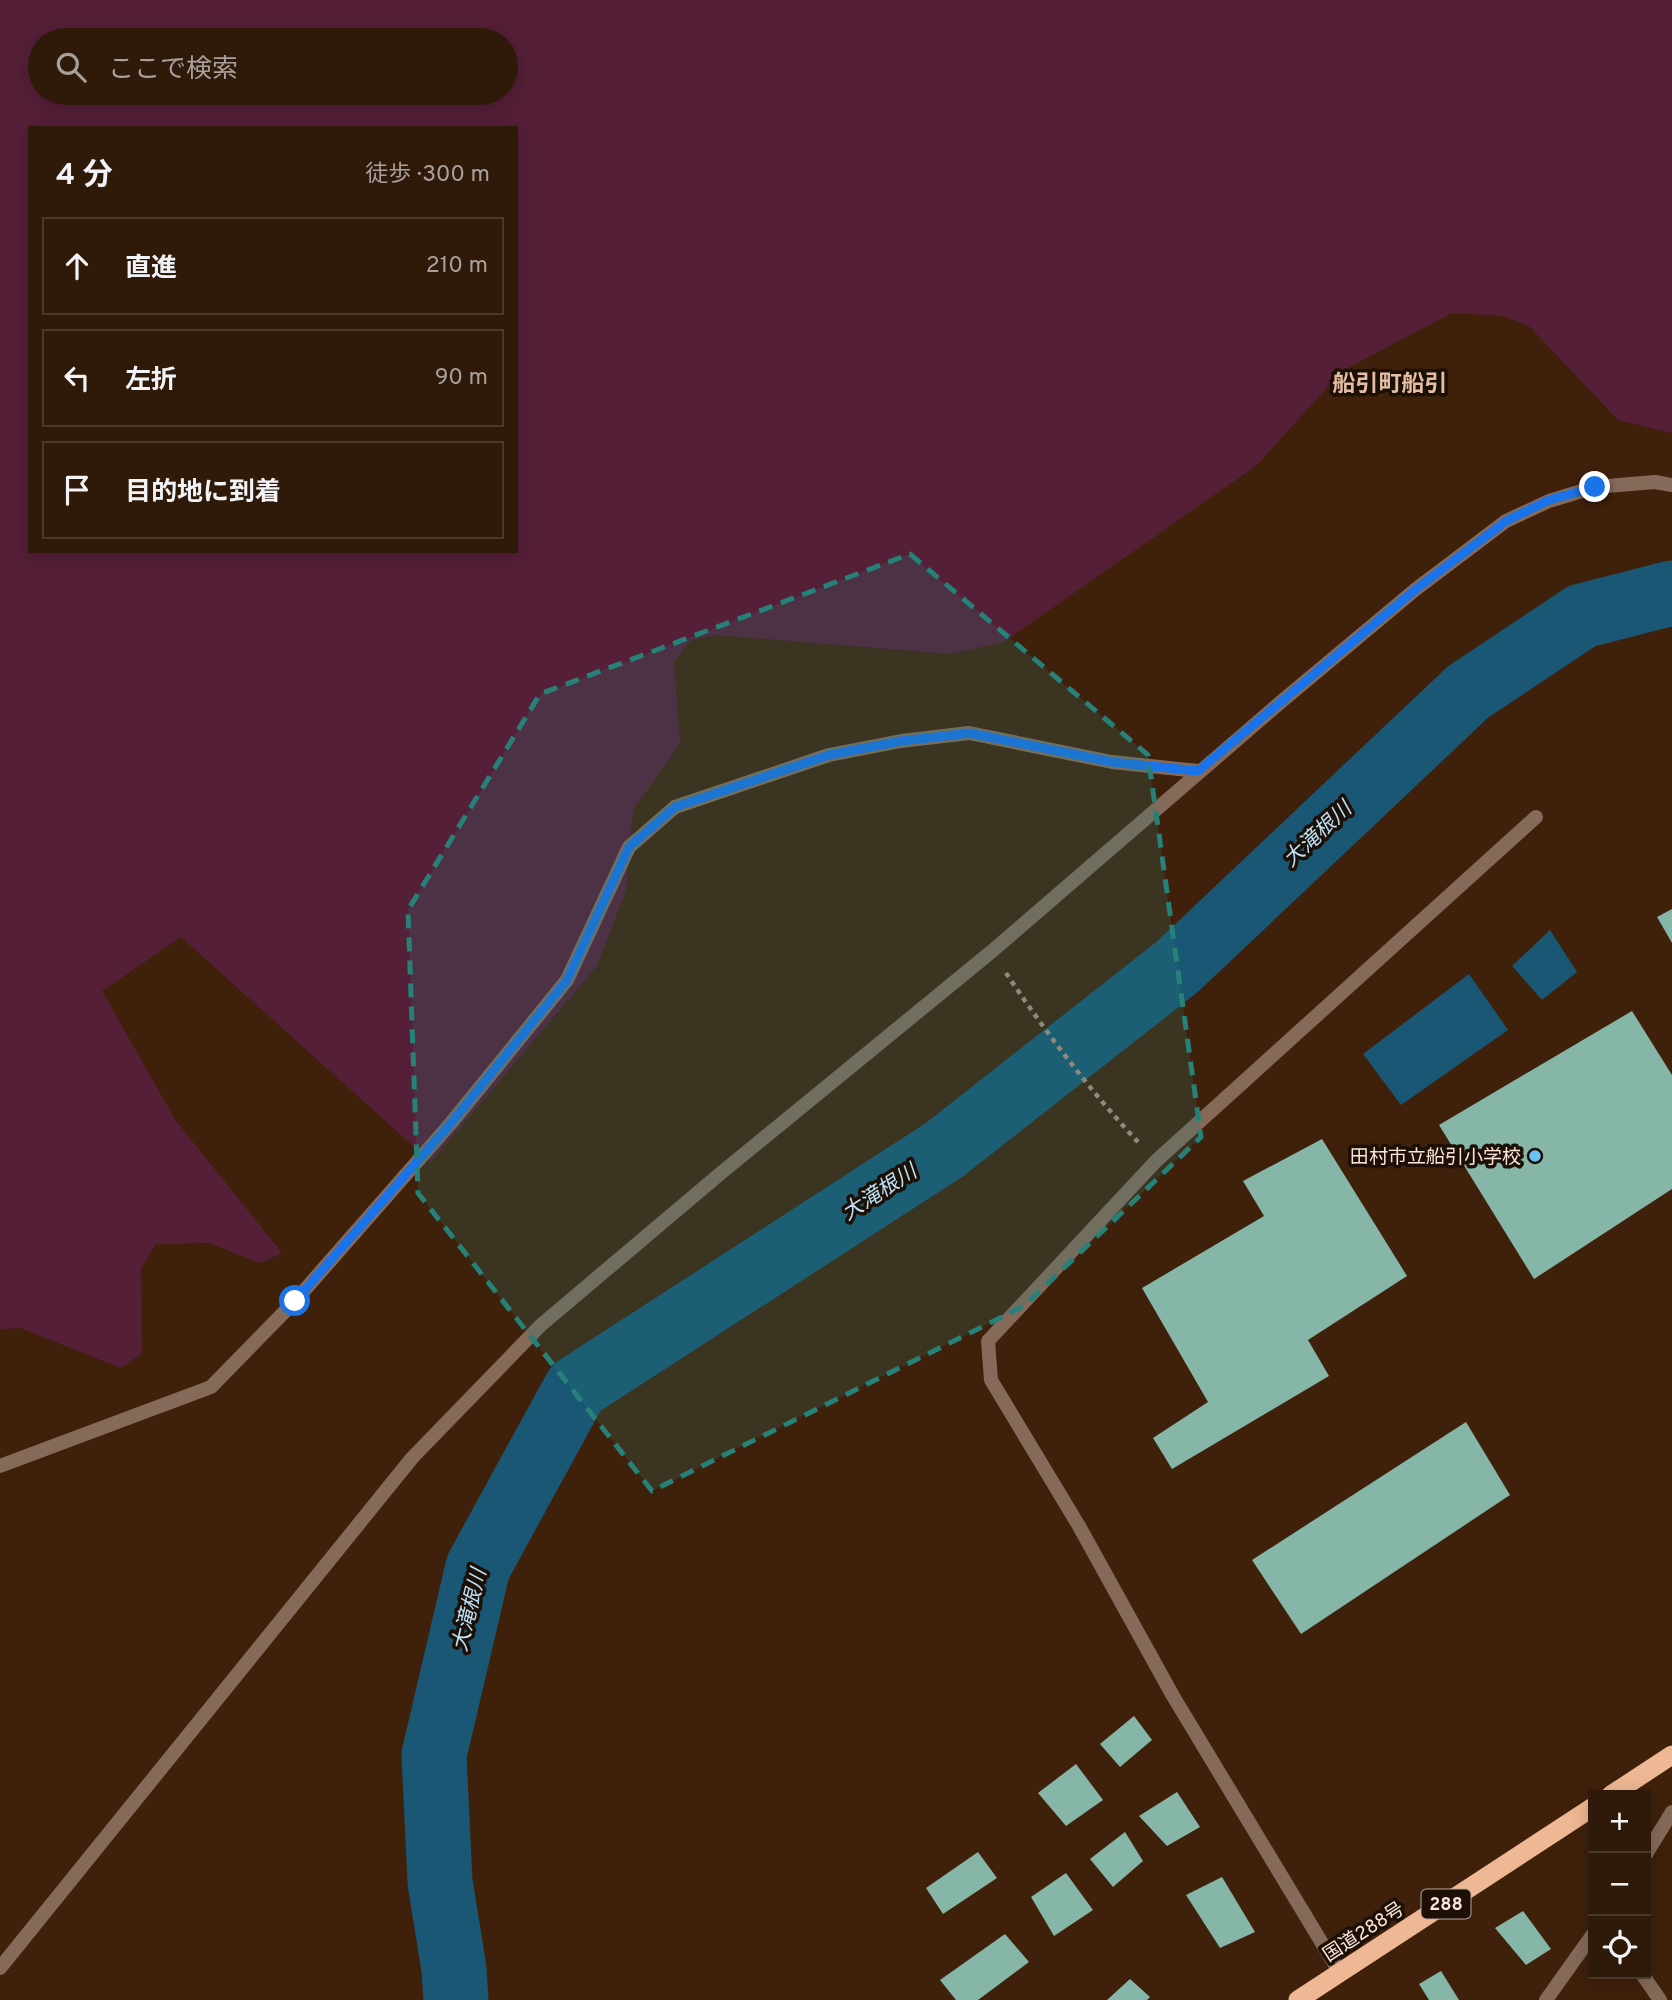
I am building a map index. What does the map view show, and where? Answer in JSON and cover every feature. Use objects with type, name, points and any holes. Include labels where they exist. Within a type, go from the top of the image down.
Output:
[{"type":"highway","points":[[1619,1790],[1672,1755]]},
{"type":"highway","name":"国道288号","points":[[1298,2000],[1588,1810]]},
{"type":"street","points":[[0,1968],[412,1458],[541,1325],[991,951],[1198,771],[1416,589],[1506,521],[1549,500],[1595,487],[1655,482],[1672,485]]},
{"type":"street","points":[[0,1466],[211,1387],[295,1301],[442,1133],[567,980],[629,847],[675,807],[829,755],[901,741],[970,733],[1112,762],[1198,771]]},
{"type":"street","points":[[1340,1973],[1172,1696],[1079,1526],[990,1380],[988,1341],[1156,1161],[1536,817]]},
{"type":"street","points":[[1647,1853],[1672,1812]]},
{"type":"street","points":[[1546,2000],[1588,1941]]},
{"type":"street","points":[[1645,1979],[1660,2000]]},
{"type":"path","points":[[991,951],[1026,1003],[1121,1124]]},
{"type":"highlighted area","points":[[910,554],[1148,755],[1201,1137],[1024,1306],[652,1491],[418,1193],[408,910],[540,694]]},
{"type":"shaded area","points":[[0,0],[1672,0],[1672,433],[1618,420],[1530,327],[1504,316],[1452,313],[1342,371],[1257,465],[1004,642],[951,654],[715,635],[690,641],[674,662],[680,744],[633,810],[626,891],[597,966],[431,1162],[181,937],[102,991],[176,1121],[282,1253],[260,1263],[209,1243],[156,1244],[141,1268],[142,1353],[121,1368],[20,1328],[0,1329]]},
{"type":"water","points":[[1550,930],[1577,972],[1542,1000],[1512,966]]},
{"type":"water","points":[[1469,974],[1508,1030],[1401,1105],[1363,1054]]},
{"type":"building","points":[[1672,909],[1672,943],[1657,917]]},
{"type":"building","points":[[1632,1011],[1672,1075],[1672,1189],[1534,1279],[1439,1125]]},
{"type":"building","points":[[1322,1139],[1407,1276],[1308,1340],[1329,1376],[1172,1469],[1153,1438],[1208,1402],[1142,1288],[1264,1216],[1243,1181]]},
{"type":"building","points":[[1466,1422],[1510,1495],[1301,1634],[1252,1560]]},
{"type":"building","points":[[1134,1716],[1152,1740],[1120,1767],[1100,1744]]},
{"type":"building","points":[[1076,1764],[1103,1800],[1066,1826],[1038,1793]]},
{"type":"building","points":[[1177,1792],[1200,1827],[1167,1846],[1139,1816]]},
{"type":"building","points":[[1125,1832],[1143,1861],[1113,1887],[1090,1859]]},
{"type":"building","points":[[978,1852],[997,1878],[943,1914],[926,1888]]},
{"type":"building","points":[[1066,1873],[1093,1910],[1054,1936],[1031,1897]]},
{"type":"building","points":[[1222,1877],[1255,1932],[1220,1948],[1186,1895]]},
{"type":"building","points":[[1523,1911],[1551,1949],[1526,1965],[1495,1928]]},
{"type":"building","points":[[1005,1934],[1029,1962],[978,2000],[956,2000],[940,1980]]},
{"type":"building","points":[[1441,1971],[1459,2000],[1429,2000],[1419,1984]]},
{"type":"building","points":[[1130,1979],[1150,1997],[1147,2000],[1107,2000]]},
{"type":"waterway","name":"大滝根川","points":[[456,2000],[454,1969],[440,1882],[434,1755],[478,1567],[576,1388],[944,1150],[1177,967],[1468,692],[1582,616],[1672,593]]},
{"type":"place","name":"田村市立船引小学校","points":[[1535,1156]]},
{"type":"district","name":"船引町船引","points":[[1390,383]]},
{"type":"route","points":[[295,1301],[451,1123],[567,980],[629,847],[675,807],[829,755],[901,741],[970,733],[1112,762],[1198,771],[1416,589],[1506,521],[1549,500],[1595,487]]}]
